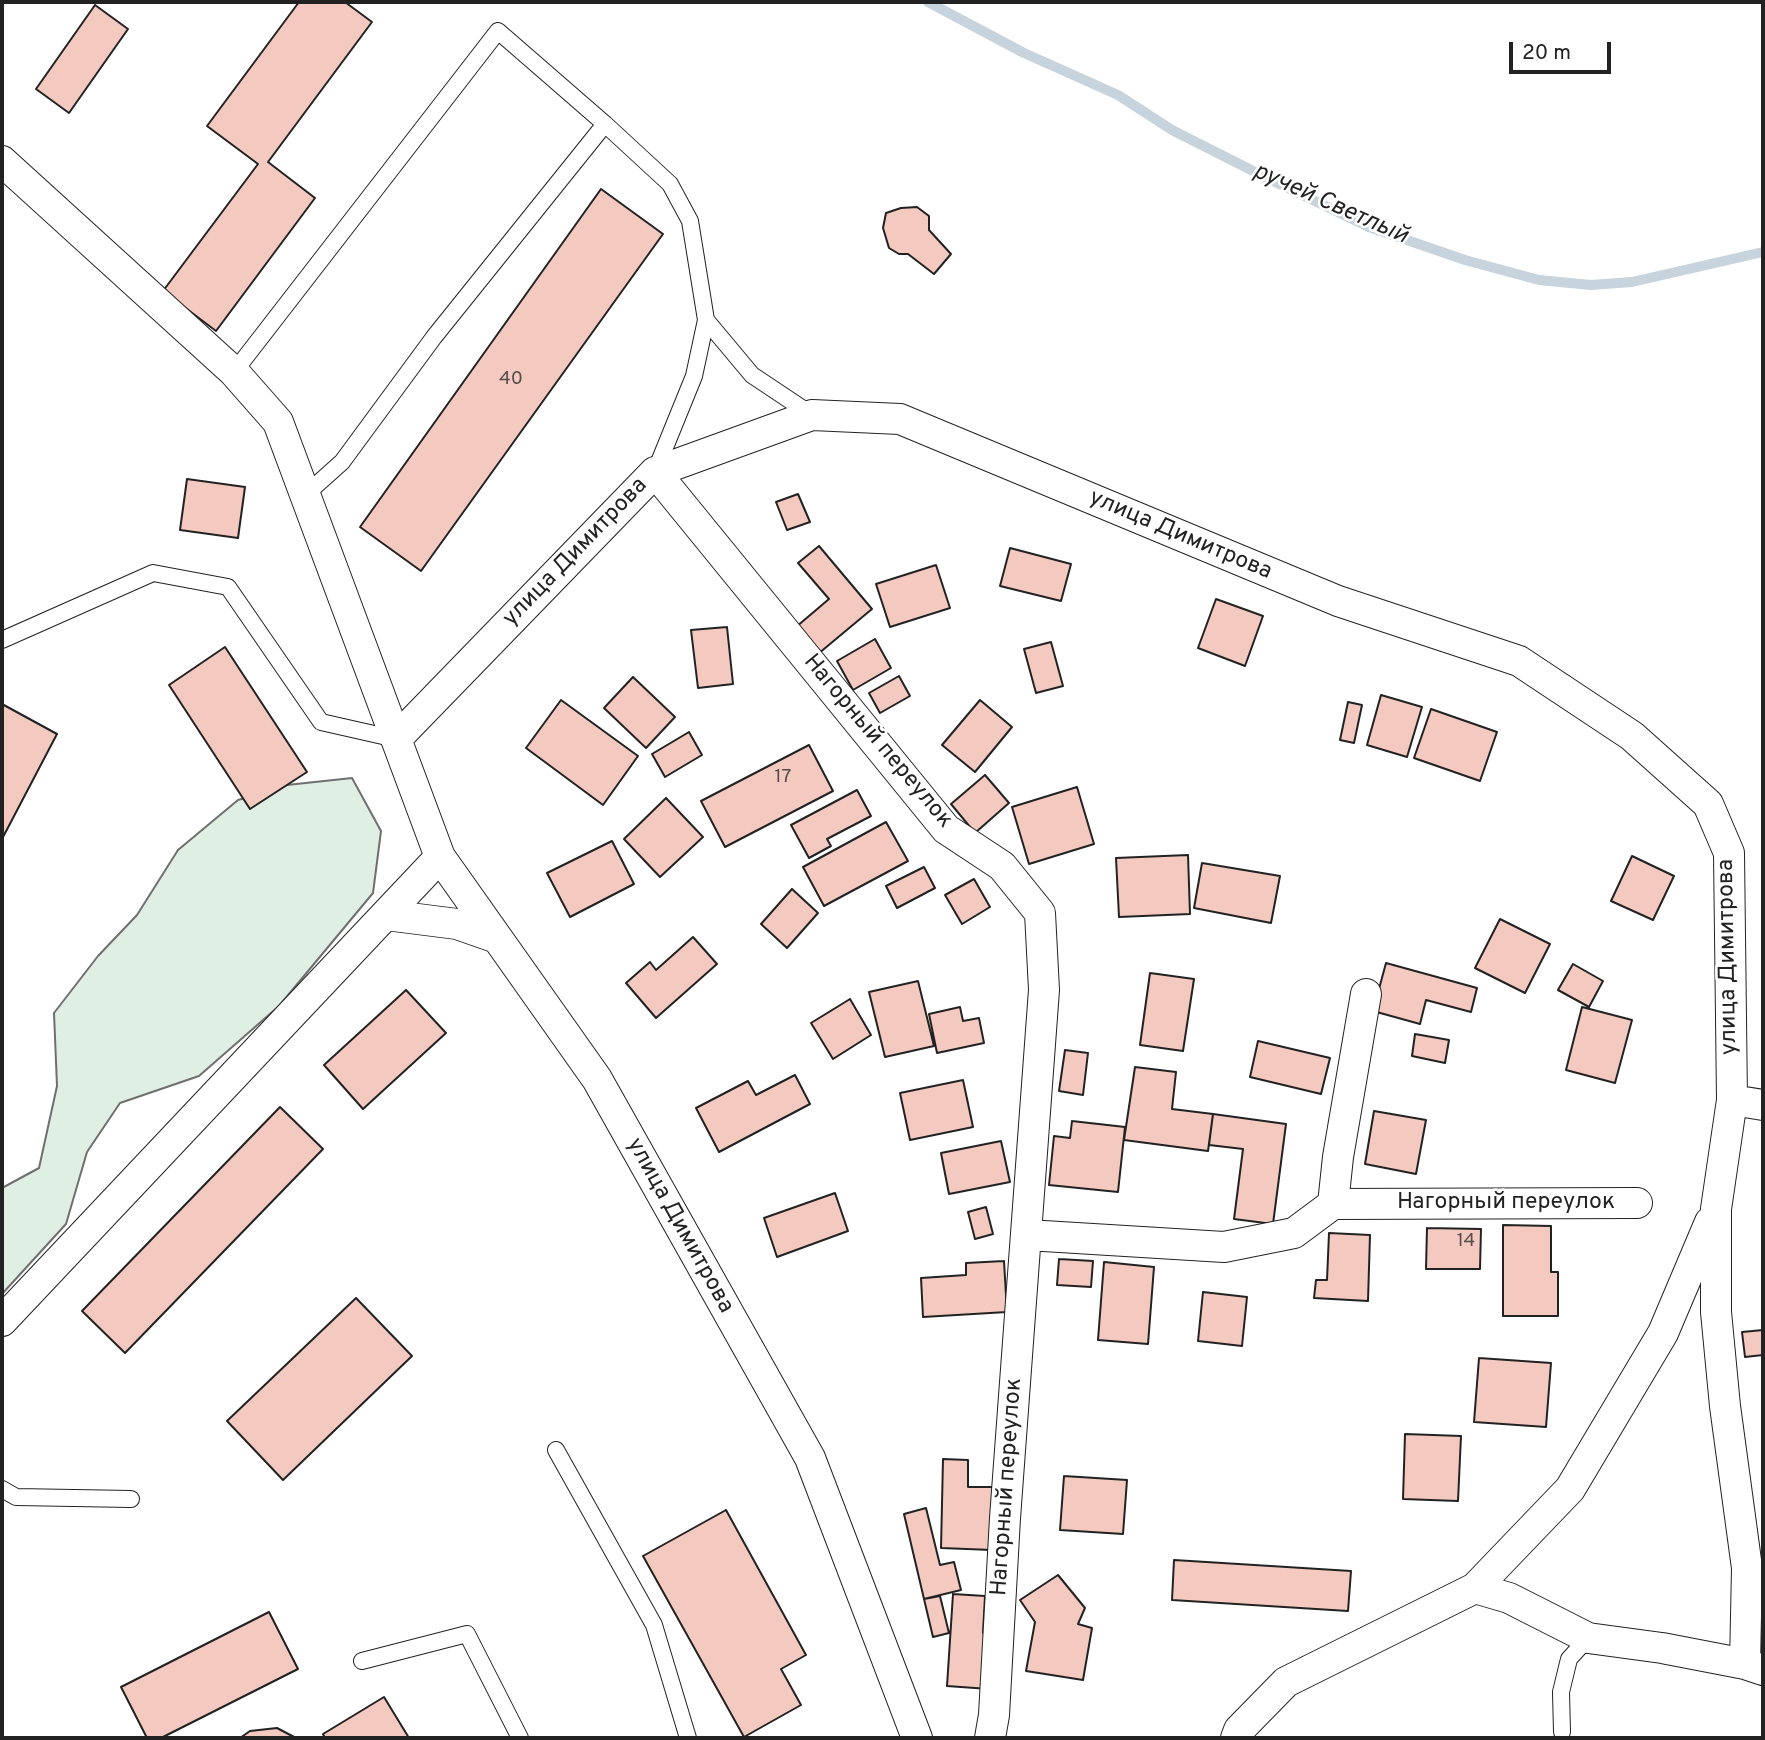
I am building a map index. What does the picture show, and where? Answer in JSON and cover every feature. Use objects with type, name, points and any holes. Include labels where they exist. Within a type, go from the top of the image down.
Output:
[{"type":"street","name":"улица Димитрова","points":[[2,161],[234,372],[278,422],[440,857],[597,1079],[810,1458],[917,1738]]},
{"type":"street","name":"улица Димитрова","points":[[396,739],[655,472],[812,415],[900,419],[1338,601],[1519,661],[1632,736],[1709,804],[1730,853],[1732,1100]]},
{"type":"street","name":"Нагорный переулок","points":[[655,472],[946,829],[1002,866],[1040,913],[1044,990],[1005,1518],[994,1715],[990,1738]]},
{"type":"street","points":[[2,1321],[440,857]]},
{"type":"street","points":[[386,915],[457,925],[497,938]]},
{"type":"street","points":[[1027,1235],[1224,1247],[1294,1233],[1334,1204],[1338,1157],[1366,994]]},
{"type":"street","points":[[1475,1588],[1509,1598],[1588,1638],[1662,1648],[1754,1667],[1747,1567],[1725,1406],[1716,1312],[1716,1209],[1732,1100],[1763,1105]]},
{"type":"street","name":"Нагорный переулок","points":[[1334,1204],[1637,1203]]},
{"type":"street","points":[[1236,1738],[1239,1730],[1286,1682],[1475,1588],[1570,1489],[1663,1333],[1716,1209]]},
{"type":"lane","points":[[234,372],[498,31],[670,184],[690,221],[706,320],[694,376],[655,472]]},
{"type":"lane","points":[[304,496],[342,462],[434,337],[605,124]]},
{"type":"lane","points":[[706,320],[752,375],[812,415]]},
{"type":"lane","points":[[2,640],[153,573],[228,587],[321,722],[396,739]]},
{"type":"lane","points":[[555,1450],[654,1625],[688,1738]]},
{"type":"lane","points":[[2,1489],[16,1497],[131,1499]]},
{"type":"lane","points":[[362,1661],[467,1634],[520,1738]]},
{"type":"lane","points":[[1562,1732],[1561,1692],[1569,1659],[1588,1638]]},
{"type":"green space","points":[[352,778],[381,831],[373,893],[279,1006],[199,1076],[120,1103],[87,1152],[66,1224],[2,1294],[2,1188],[39,1168],[57,1086],[54,1013],[98,956],[137,915],[178,850],[238,800],[287,785]]},
{"type":"building","points":[[299,2],[345,2],[372,22],[268,162],[315,198],[216,331],[163,291],[258,164],[207,126]]},
{"type":"building","points":[[95,5],[128,29],[69,113],[36,89]]},
{"type":"building","points":[[601,189],[663,234],[421,571],[360,527]]},
{"type":"building","points":[[917,207],[929,216],[929,230],[951,254],[934,274],[908,254],[899,254],[889,248],[883,228],[886,213]]},
{"type":"building","points":[[187,479],[245,487],[238,538],[180,530]]},
{"type":"building","points":[[798,494],[810,522],[787,530],[776,502]]},
{"type":"building","points":[[819,546],[872,609],[818,654],[796,627],[829,599],[798,563]]},
{"type":"building","points":[[1010,548],[1071,564],[1061,601],[1000,586]]},
{"type":"building","points":[[936,565],[950,608],[890,627],[876,584]]},
{"type":"building","points":[[1216,599],[1263,616],[1245,666],[1198,648]]},
{"type":"building","points":[[727,627],[733,684],[698,688],[691,630]]},
{"type":"building","points":[[875,639],[891,668],[853,690],[837,661]]},
{"type":"building","points":[[1051,642],[1063,686],[1036,693],[1024,649]]},
{"type":"building","points":[[225,647],[307,772],[250,809],[169,685]]},
{"type":"building","points":[[899,676],[910,696],[880,713],[869,693]]},
{"type":"building","points":[[633,677],[675,717],[646,748],[604,708]]},
{"type":"building","points":[[1381,695],[1422,707],[1407,757],[1367,745]]},
{"type":"building","points":[[561,700],[638,756],[603,805],[526,748]]},
{"type":"building","points":[[980,700],[1012,727],[975,772],[942,745]]},
{"type":"building","points":[[1348,702],[1362,705],[1354,743],[1340,740]]},
{"type":"building","points":[[2,704],[57,734],[2,839]]},
{"type":"building","points":[[1431,709],[1497,732],[1480,781],[1414,758]]},
{"type":"building","points":[[689,732],[702,755],[665,777],[652,754]]},
{"type":"building","points":[[809,745],[833,791],[725,847],[701,801]]},
{"type":"building","points":[[985,775],[1009,803],[975,833],[951,804]]},
{"type":"building","points":[[1077,787],[1094,844],[1029,864],[1012,807]]},
{"type":"building","points":[[857,790],[871,816],[827,839],[831,846],[809,858],[791,825]]},
{"type":"building","points":[[666,798],[703,837],[660,877],[624,839]]},
{"type":"building","points":[[886,822],[908,861],[824,906],[803,867]]},
{"type":"building","points":[[612,841],[634,884],[570,917],[547,873]]},
{"type":"building","points":[[1188,855],[1190,914],[1119,917],[1116,858]]},
{"type":"building","points":[[1632,856],[1674,876],[1653,920],[1611,901]]},
{"type":"building","points":[[1202,863],[1280,876],[1271,923],[1194,908]]},
{"type":"building","points":[[924,867],[935,888],[897,908],[886,886]]},
{"type":"building","points":[[974,879],[990,907],[962,924],[945,895]]},
{"type":"building","points":[[792,889],[818,913],[787,948],[761,924]]},
{"type":"building","points":[[1500,919],[1550,944],[1525,993],[1475,968]]},
{"type":"building","points":[[693,937],[717,964],[656,1018],[626,983],[650,962],[656,970]]},
{"type":"building","points":[[1386,963],[1477,988],[1471,1012],[1426,1000],[1420,1024],[1373,1011]]},
{"type":"building","points":[[1573,964],[1603,981],[1589,1007],[1558,990]]},
{"type":"building","points":[[1150,973],[1194,979],[1183,1051],[1140,1045]]},
{"type":"building","points":[[918,981],[934,1046],[885,1057],[869,992]]},
{"type":"building","points":[[406,990],[446,1033],[363,1109],[324,1065]]},
{"type":"building","points":[[850,999],[871,1035],[833,1059],[811,1023]]},
{"type":"building","points":[[960,1007],[963,1021],[979,1018],[984,1043],[937,1053],[929,1014]]},
{"type":"building","points":[[1582,1007],[1632,1020],[1615,1083],[1566,1070]]},
{"type":"building","points":[[1415,1034],[1449,1040],[1445,1063],[1412,1056]]},
{"type":"building","points":[[1258,1041],[1330,1058],[1321,1094],[1250,1077]]},
{"type":"building","points":[[1065,1050],[1088,1053],[1083,1095],[1059,1091]]},
{"type":"building","points":[[1135,1067],[1176,1072],[1172,1109],[1213,1114],[1208,1151],[1124,1140]]},
{"type":"building","points":[[795,1075],[810,1104],[719,1152],[696,1108],[748,1081],[756,1095]]},
{"type":"building","points":[[963,1080],[973,1127],[910,1140],[900,1093]]},
{"type":"building","points":[[280,1107],[323,1149],[125,1353],[82,1311]]},
{"type":"building","points":[[1374,1111],[1426,1120],[1416,1174],[1365,1164]]},
{"type":"building","points":[[1213,1114],[1286,1124],[1273,1224],[1234,1219],[1243,1149],[1209,1145]]},
{"type":"building","points":[[1072,1121],[1125,1127],[1118,1192],[1049,1185],[1054,1136],[1070,1138]]},
{"type":"building","points":[[1001,1141],[1010,1182],[949,1194],[941,1153]]},
{"type":"building","points":[[835,1193],[848,1231],[777,1257],[764,1218]]},
{"type":"building","points":[[986,1207],[993,1234],[975,1239],[968,1212]]},
{"type":"building","points":[[1503,1225],[1551,1226],[1551,1272],[1558,1272],[1558,1316],[1503,1316]]},
{"type":"building","points":[[1427,1228],[1481,1229],[1480,1269],[1426,1269]]},
{"type":"building","points":[[1329,1233],[1370,1235],[1368,1301],[1314,1298],[1316,1280],[1327,1280]]},
{"type":"building","points":[[1059,1259],[1093,1261],[1091,1287],[1057,1285]]},
{"type":"building","points":[[1004,1261],[1007,1312],[923,1317],[921,1278],[966,1275],[966,1263]]},
{"type":"building","points":[[1104,1262],[1154,1267],[1148,1344],[1098,1340]]},
{"type":"building","points":[[1203,1292],[1247,1297],[1242,1346],[1198,1341]]},
{"type":"building","points":[[356,1298],[412,1356],[283,1480],[227,1421]]},
{"type":"building","points":[[1763,1330],[1763,1355],[1745,1357],[1742,1332]]},
{"type":"building","points":[[1479,1358],[1551,1363],[1546,1427],[1474,1422]]},
{"type":"building","points":[[1405,1434],[1461,1436],[1458,1501],[1403,1499]]},
{"type":"building","points":[[943,1459],[968,1460],[968,1487],[994,1487],[992,1550],[941,1548]]},
{"type":"building","points":[[1064,1476],[1127,1480],[1123,1534],[1060,1530]]},
{"type":"building","points":[[926,1508],[940,1565],[954,1562],[961,1590],[924,1599],[904,1514]]},
{"type":"building","points":[[726,1510],[806,1655],[781,1669],[801,1705],[744,1737],[643,1556]]},
{"type":"building","points":[[1174,1560],[1351,1571],[1348,1611],[1172,1600]]},
{"type":"building","points":[[1058,1575],[1085,1608],[1078,1624],[1092,1628],[1083,1680],[1026,1671],[1035,1622],[1020,1600]]},
{"type":"building","points":[[953,1594],[985,1596],[983,1633],[992,1634],[989,1689],[947,1686]]},
{"type":"building","points":[[940,1596],[949,1633],[933,1637],[924,1599]]},
{"type":"building","points":[[269,1612],[298,1669],[161,1738],[147,1738],[121,1687]]},
{"type":"building","points":[[384,1697],[409,1738],[325,1738],[323,1734]]},
{"type":"building","points":[[277,1728],[296,1738],[240,1738],[250,1731]]},
{"type":"waterway","name":"ручей Светлый","points":[[928,2],[1024,53],[1118,95],[1172,130],[1369,227],[1465,260],[1539,280],[1591,285],[1632,282],[1763,252]]}]
